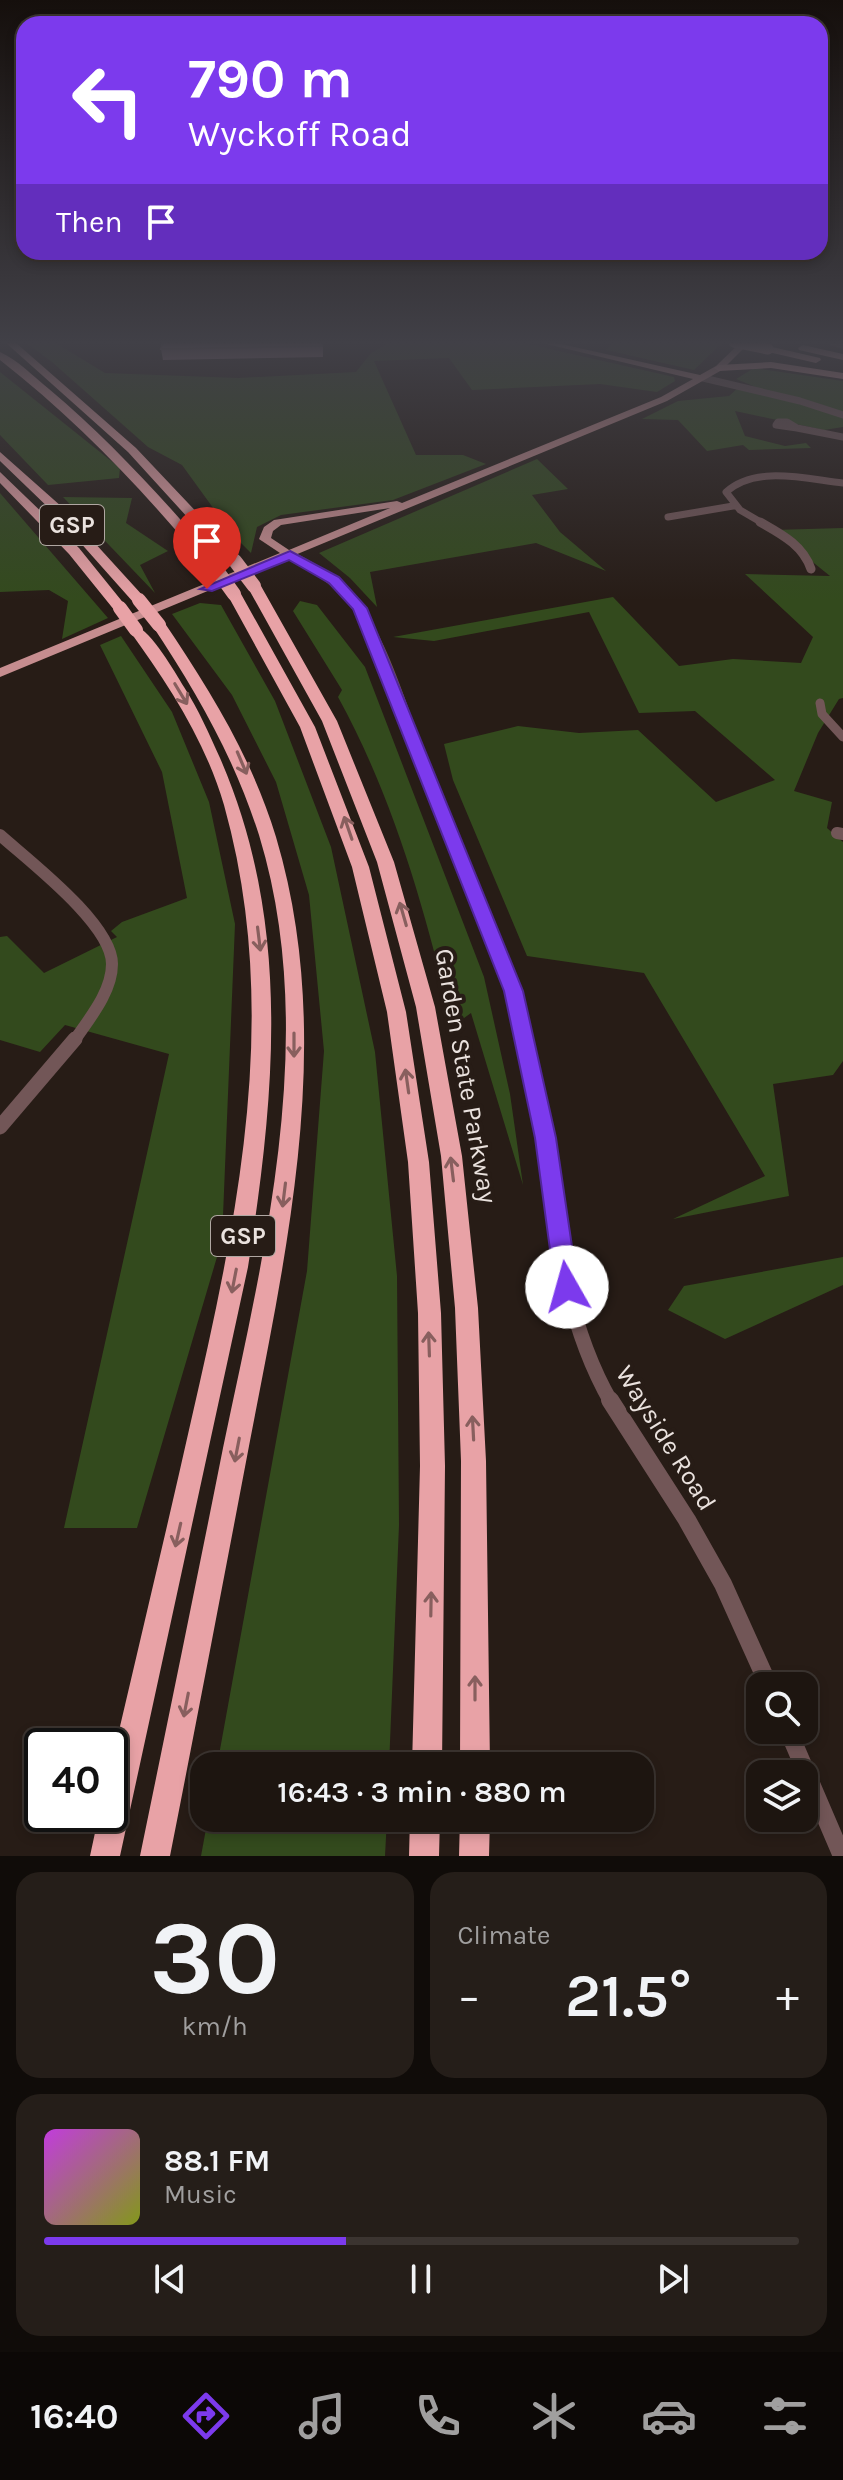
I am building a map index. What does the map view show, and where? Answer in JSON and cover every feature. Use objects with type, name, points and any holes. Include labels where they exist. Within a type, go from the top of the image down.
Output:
[{"type":"highway","name":"Garden State Parkway","points":[[87,429],[216,569],[244,590],[314,686],[364,796],[391,870],[429,1021],[448,1132],[470,1351],[475,1517],[475,1752]]},
{"type":"highway","name":"Garden State Parkway","points":[[108,429],[132,450],[235,561],[244,590],[330,777],[363,873],[383,952],[400,1036],[420,1186],[430,1346],[433,1476],[427,1752]]},
{"type":"highway","name":"GSP","points":[[0,455],[79,532],[139,600],[216,709],[237,750],[258,803],[285,916],[294,1032],[292,1117],[278,1237],[155,1856]]},
{"type":"highway","name":"GSP","points":[[0,476],[74,551],[120,608],[193,714],[233,809],[251,884],[260,946],[263,1052],[253,1171],[240,1251],[105,1856]]},
{"type":"highway","points":[[424,1856],[425,1832]]},
{"type":"highway","points":[[474,1856],[475,1832]]},
{"type":"main road","points":[[0,673],[595,429]]},
{"type":"main road","points":[[290,555],[265,539],[268,529],[278,522],[425,499]]},
{"type":"street","points":[[800,429],[843,437]]},
{"type":"street","points":[[811,569],[809,559],[776,530],[733,506],[726,496],[727,490],[745,479],[772,477],[843,483]]},
{"type":"street","points":[[668,517],[733,506]]},
{"type":"street","name":"Wayside Road","points":[[290,555],[325,574],[346,591],[360,608],[373,635],[514,991],[533,1070],[567,1287],[579,1333],[609,1399],[687,1520],[723,1584],[763,1672]]},
{"type":"street","points":[[820,703],[822,714],[843,737]]},
{"type":"street","points":[[0,835],[78,906],[99,931],[112,962],[106,989],[80,1035],[0,1127]]},
{"type":"street","points":[[794,1744],[842,1856]]},
{"type":"green space","points":[[0,429],[71,429],[120,468],[119,478],[48,485],[0,435]]},
{"type":"green space","points":[[127,429],[404,429],[416,455],[463,455],[486,464],[393,500],[281,515],[257,527],[251,553],[232,534],[182,465],[148,447]]},
{"type":"green space","points":[[686,429],[742,429],[745,436],[785,446],[806,443],[811,448],[749,450],[743,445],[707,451]]},
{"type":"green space","points":[[537,459],[568,489],[532,495],[560,532],[606,571],[536,543],[370,572],[377,607],[350,578],[319,553]]},
{"type":"green space","points":[[0,493],[108,618],[62,639],[68,601],[49,590],[0,592]]},
{"type":"green space","points":[[63,497],[132,498],[126,523],[168,551],[140,565],[155,593]]},
{"type":"green space","points":[[843,528],[843,698],[839,699],[818,733],[794,791],[832,802],[827,828],[843,842],[843,1061],[833,1075],[773,1084],[789,1196],[673,1219],[765,1176],[644,973],[527,956],[453,780],[444,744],[518,726],[579,733],[638,730],[716,802],[775,780],[695,711],[639,713],[589,612],[434,641],[393,637],[613,597],[679,666],[733,659],[801,663],[813,637],[745,574],[830,576],[773,530]]},
{"type":"green space","points":[[300,601],[317,605],[365,667],[484,977],[510,1094],[523,1185],[471,1013],[453,1026],[419,899],[392,816],[338,697],[342,690],[293,611]]},
{"type":"green space","points":[[200,603],[221,605],[275,701],[331,847],[375,1052],[397,1276],[399,1525],[390,1752],[220,1752],[307,1271],[324,1051],[309,895],[276,782],[232,695],[172,614]]},
{"type":"green space","points":[[121,636],[172,712],[209,802],[235,924],[222,1240],[137,1528],[64,1528],[169,1054],[65,1025],[40,1052],[0,1040],[0,937],[7,936],[44,973],[117,937],[111,931],[122,922],[187,898],[162,772],[100,645]]},
{"type":"green space","points":[[843,1257],[843,1285],[725,1339],[668,1310],[684,1286]]},
{"type":"green space","points":[[205,1832],[386,1832],[385,1856],[201,1856]]},
{"type":"route","points":[[207,589],[290,555],[334,580],[360,608],[514,991],[546,1138],[567,1287]]}]
